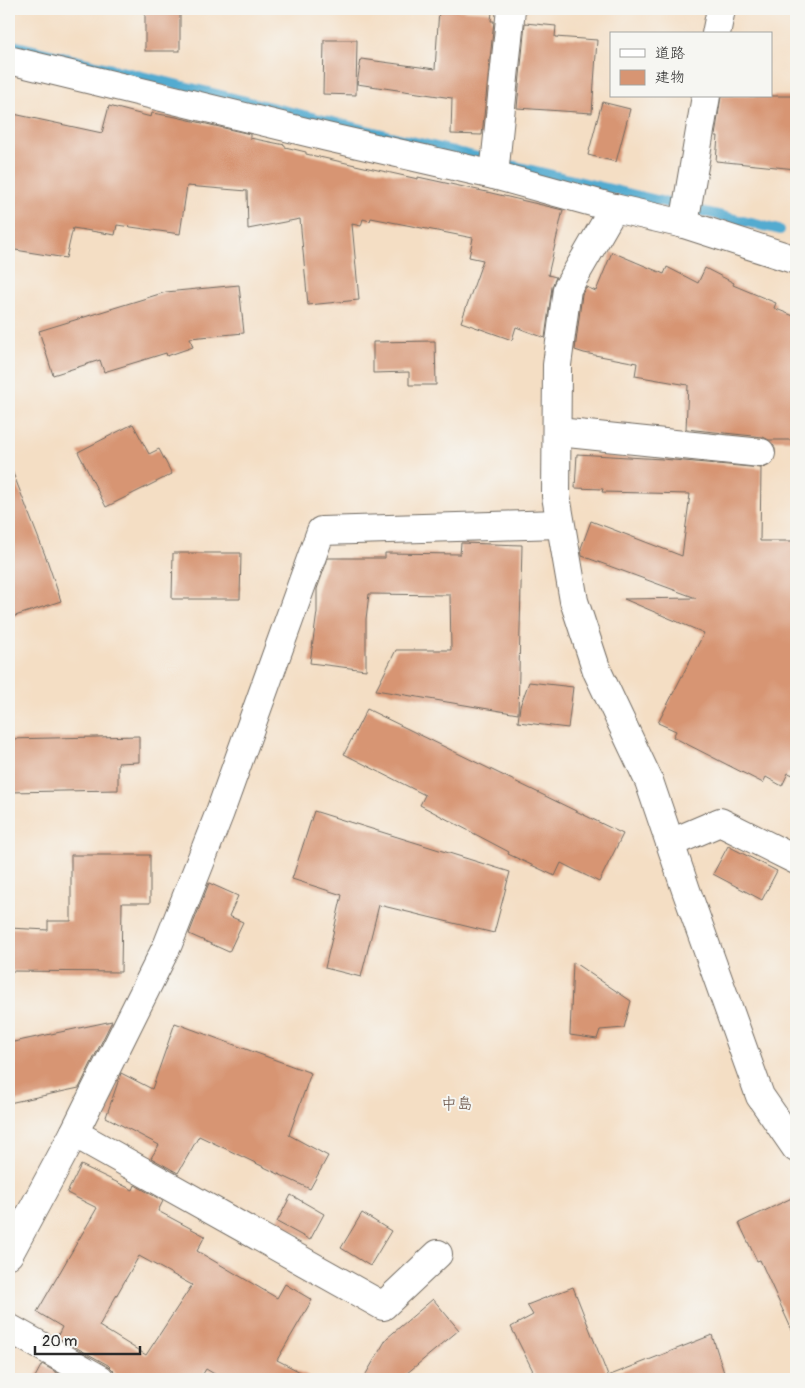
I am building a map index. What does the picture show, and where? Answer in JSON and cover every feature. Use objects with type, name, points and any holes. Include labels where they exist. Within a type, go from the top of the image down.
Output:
[{"type":"street","points":[[494,175],[511,9]]},
{"type":"street","points":[[716,32],[721,9]]},
{"type":"street","points":[[9,60],[327,137],[494,175],[614,208],[684,224],[795,262]]},
{"type":"street","points":[[684,224],[706,98]]},
{"type":"street","points":[[614,208],[567,289],[557,365],[558,432],[556,496],[574,601],[597,672],[649,781],[689,900],[760,1096],[796,1148]]},
{"type":"street","points":[[558,432],[761,453]]},
{"type":"street","points":[[9,1254],[74,1133],[168,944],[220,812],[321,531],[560,524]]},
{"type":"street","points":[[671,843],[720,822],[796,860]]},
{"type":"street","points":[[74,1133],[383,1306],[438,1254]]},
{"type":"street","points":[[9,1328],[100,1379]]},
{"type":"building","points":[[145,9],[180,9],[180,51],[145,51]]},
{"type":"building","points":[[439,9],[492,12],[491,21],[494,21],[482,135],[451,134],[452,98],[357,84],[361,59],[435,69]]},
{"type":"building","points":[[525,23],[556,26],[555,37],[597,40],[592,113],[517,108]]},
{"type":"building","points":[[324,40],[357,40],[356,95],[323,94]]},
{"type":"building","points":[[796,96],[796,169],[716,161],[718,136],[715,136],[721,98]]},
{"type":"building","points":[[602,102],[630,109],[616,162],[588,155]]},
{"type":"building","points":[[109,106],[151,117],[152,113],[176,117],[250,134],[250,138],[285,145],[285,147],[306,152],[306,154],[563,210],[548,275],[556,277],[552,287],[545,338],[516,327],[512,340],[461,322],[483,260],[469,257],[473,238],[371,218],[370,221],[363,219],[361,226],[352,224],[359,300],[308,305],[300,219],[248,229],[247,191],[187,186],[180,234],[117,225],[115,235],[73,228],[66,258],[9,249],[9,113],[102,133]]},
{"type":"building","points":[[612,252],[664,274],[667,267],[698,283],[705,268],[734,283],[733,285],[776,303],[774,308],[796,317],[796,440],[769,440],[763,437],[686,429],[688,385],[635,376],[637,363],[575,350],[582,294],[586,287],[596,291]]},
{"type":"building","points":[[239,285],[244,333],[190,338],[193,347],[167,356],[166,353],[104,372],[100,360],[53,375],[39,331],[166,292]]},
{"type":"building","points":[[435,341],[436,385],[409,385],[409,372],[373,373],[373,342]]},
{"type":"building","points":[[133,424],[149,454],[159,449],[172,474],[106,507],[78,452]]},
{"type":"building","points":[[577,454],[761,468],[760,541],[796,541],[796,776],[788,773],[782,786],[766,777],[763,783],[673,737],[676,731],[658,723],[704,633],[624,599],[696,598],[582,556],[581,548],[591,521],[682,556],[690,494],[602,492],[603,489],[575,488]]},
{"type":"building","points":[[11,468],[61,601],[9,618],[9,469]]},
{"type":"building","points":[[461,543],[522,545],[518,714],[376,690],[396,650],[451,650],[450,595],[369,594],[366,619],[366,670],[310,663],[317,612],[317,589],[328,558],[385,558],[385,553],[460,554]]},
{"type":"building","points":[[173,553],[241,553],[240,599],[172,599]]},
{"type":"building","points":[[529,682],[573,687],[568,728],[518,722],[520,706]]},
{"type":"building","points":[[367,709],[623,834],[599,882],[561,863],[555,876],[508,854],[509,852],[420,805],[425,795],[344,754]]},
{"type":"building","points":[[139,736],[139,762],[118,763],[118,790],[9,792],[9,739]]},
{"type":"building","points":[[314,811],[510,872],[494,933],[379,905],[361,977],[325,968],[342,895],[292,879]]},
{"type":"building","points":[[728,846],[777,871],[762,900],[713,874]]},
{"type":"building","points":[[71,855],[150,855],[150,903],[122,903],[121,972],[9,971],[9,928],[48,930],[48,921],[71,921]]},
{"type":"building","points":[[209,883],[238,896],[229,916],[243,922],[229,952],[189,934]]},
{"type":"building","points":[[573,962],[631,1001],[624,1028],[600,1030],[597,1039],[570,1035]]},
{"type":"building","points":[[112,1021],[79,1088],[9,1103],[9,1043]]},
{"type":"building","points":[[175,1023],[311,1073],[289,1135],[328,1156],[310,1189],[199,1136],[178,1173],[151,1158],[159,1145],[106,1117],[121,1073],[152,1089]]},
{"type":"building","points":[[81,1165],[133,1190],[135,1185],[163,1201],[158,1211],[205,1236],[197,1251],[277,1298],[285,1284],[312,1300],[277,1360],[314,1379],[223,1379],[206,1369],[200,1379],[116,1379],[114,1371],[108,1365],[57,1337],[62,1327],[37,1312],[97,1208],[67,1193]],"holes":[[[139,1256],[192,1285],[146,1355],[99,1326]]]},
{"type":"building","points":[[291,1195],[324,1214],[310,1240],[277,1222]]},
{"type":"building","points":[[796,1196],[796,1339],[760,1260],[757,1261],[739,1223]]},
{"type":"building","points":[[362,1213],[391,1231],[370,1266],[341,1248]]},
{"type":"building","points":[[573,1287],[608,1376],[712,1335],[726,1379],[537,1379],[511,1327],[533,1315],[527,1305]]},
{"type":"building","points":[[433,1299],[459,1330],[400,1379],[363,1379],[387,1338]]},
{"type":"building","points":[[42,1364],[68,1379],[34,1379]]},
{"type":"waterway","points":[[9,44],[780,230]]},
{"type":"district","name":"中島","points":[[457,1104]]}]
